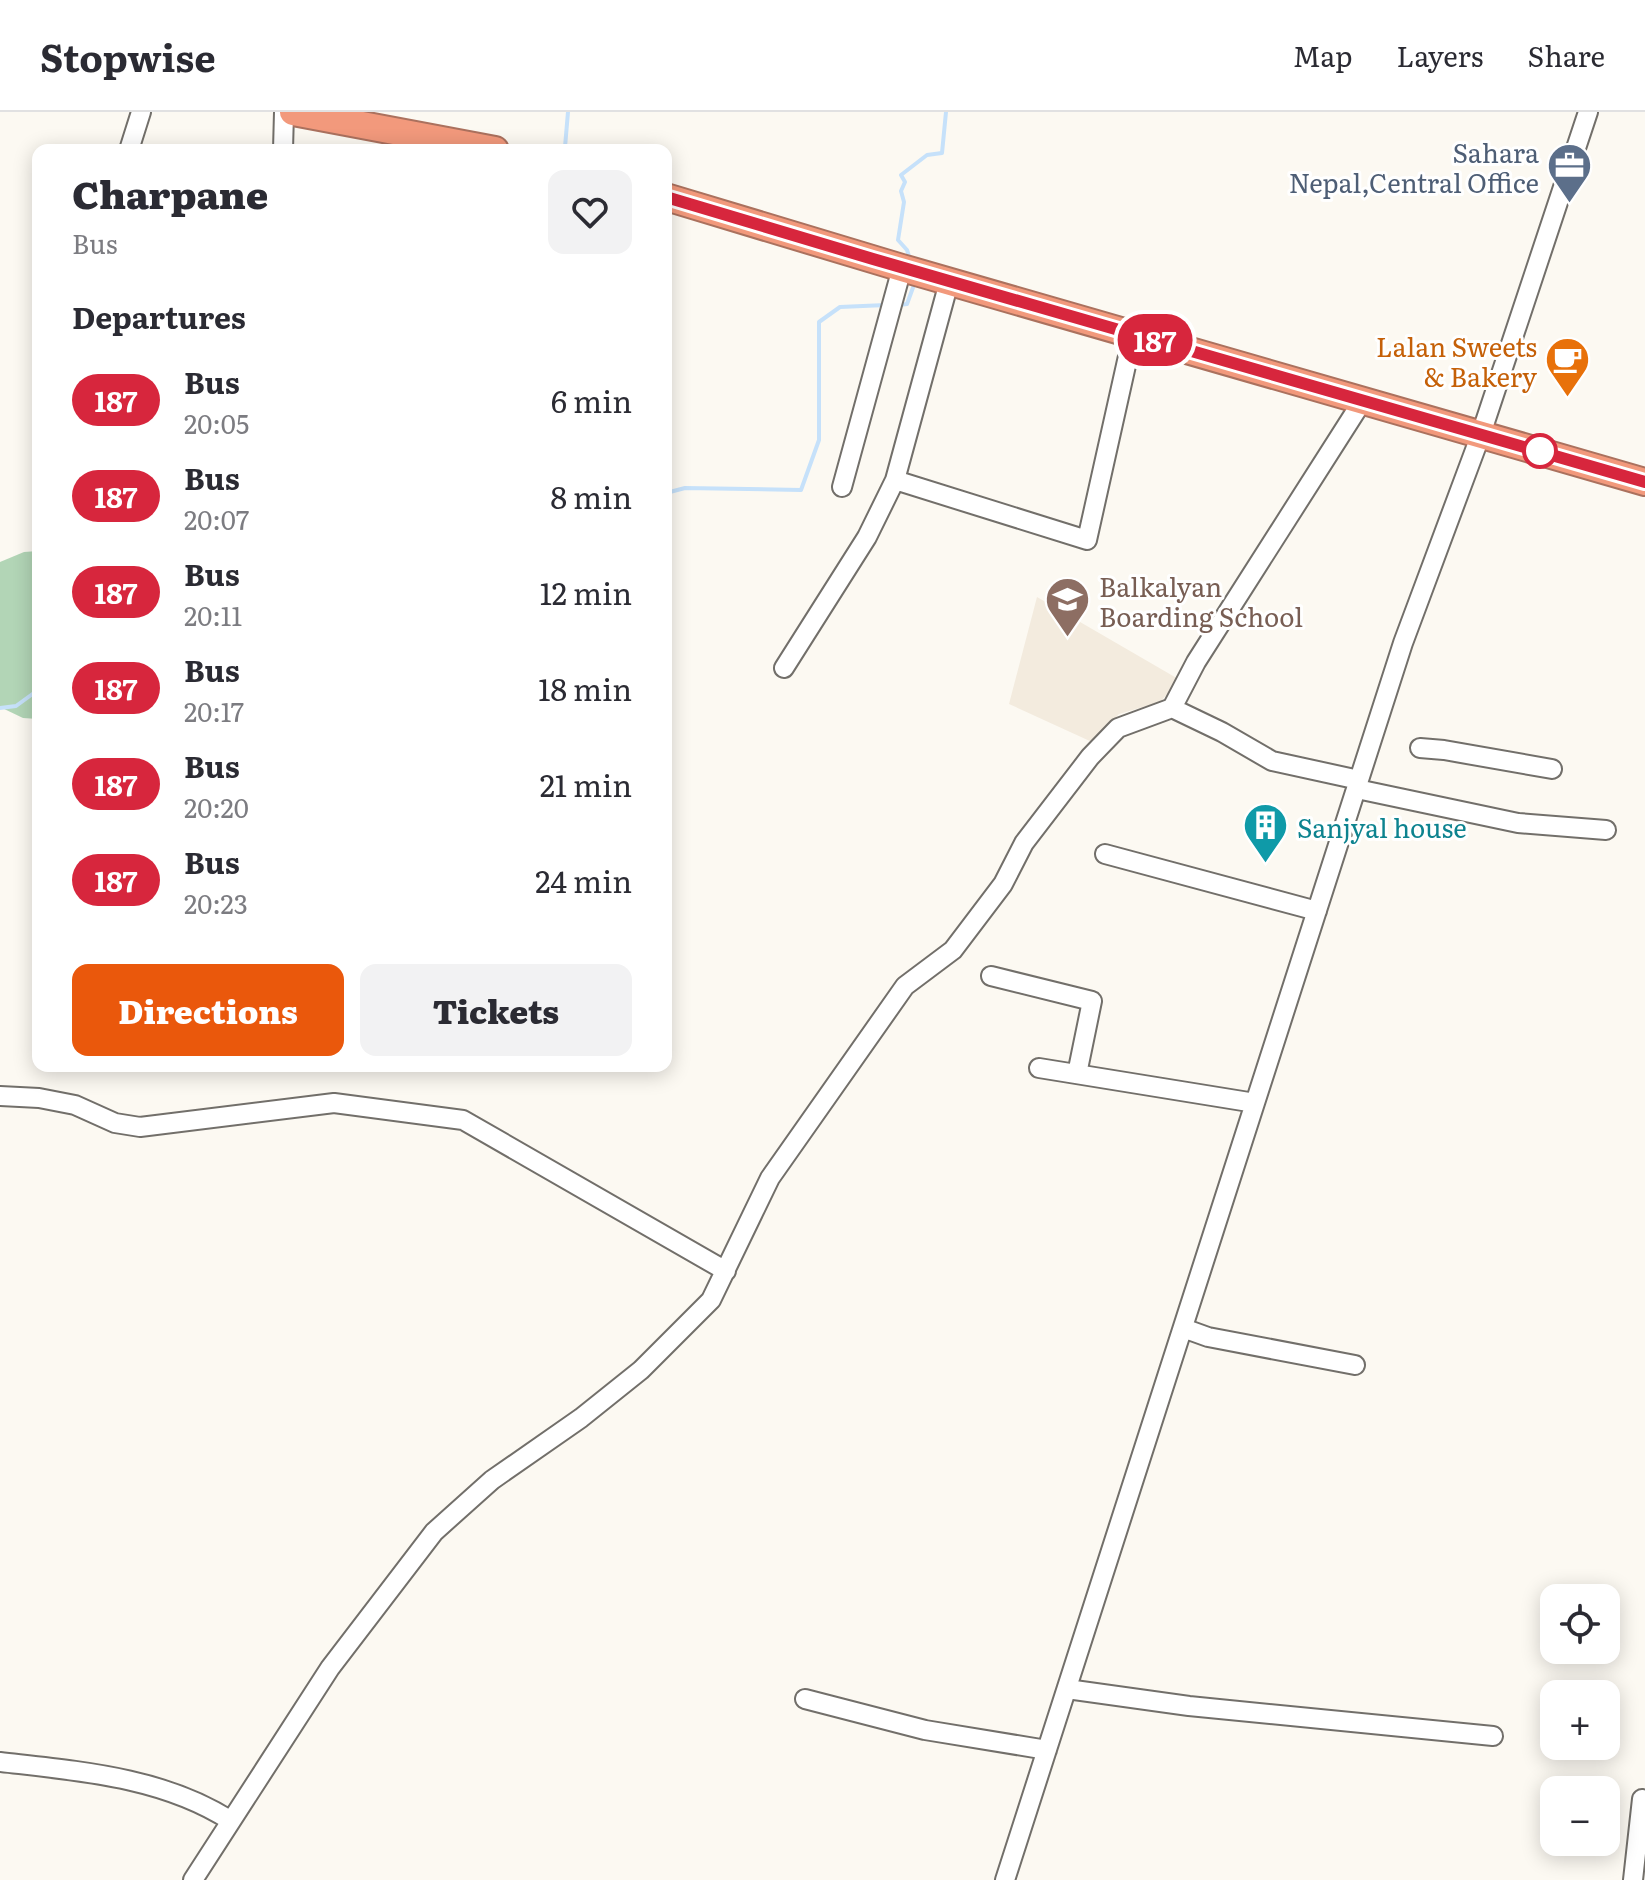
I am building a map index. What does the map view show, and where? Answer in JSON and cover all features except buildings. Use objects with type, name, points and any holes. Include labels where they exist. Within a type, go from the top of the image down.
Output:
[{"type":"highway","points":[[293,112],[346,117],[468,144]]},
{"type":"highway","points":[[672,199],[949,282],[1645,482]]},
{"type":"street","points":[[131,144],[141,112]]},
{"type":"street","points":[[283,144],[284,112]]},
{"type":"street","points":[[1005,1880],[1403,643],[1481,434],[1588,112]]},
{"type":"street","points":[[842,487],[902,268]]},
{"type":"street","points":[[784,668],[867,537],[895,480],[949,282]]},
{"type":"street","points":[[895,480],[1087,540],[1133,334]]},
{"type":"street","points":[[193,1880],[330,1668],[434,1532],[492,1480],[575,1422],[641,1370],[711,1300],[770,1178],[905,986],[953,950],[1003,884],[1024,843],[1090,757],[1118,728],[1172,708],[1196,662],[1363,400]]},
{"type":"street","points":[[1172,708],[1272,761],[1518,823],[1606,830]]},
{"type":"street","points":[[1420,748],[1552,769]]},
{"type":"street","points":[[1105,854],[1317,911]]},
{"type":"street","points":[[991,976],[1092,1001],[1077,1074]]},
{"type":"street","points":[[1039,1068],[1255,1103]]},
{"type":"street","points":[[0,1096],[39,1098],[75,1105],[115,1123],[140,1127],[334,1103],[463,1120],[726,1271]]},
{"type":"street","points":[[1183,1328],[1208,1337],[1355,1365]]},
{"type":"street","points":[[1067,1689],[1200,1707],[1493,1736]]},
{"type":"street","points":[[805,1699],[925,1730],[1047,1750]]},
{"type":"street","points":[[0,1762],[107,1776],[151,1786],[205,1804],[231,1821]]},
{"type":"street","points":[[1633,1880],[1642,1799]]},
{"type":"shaded area","name":"Balkalyan Boarding School","points":[[1037,597],[1180,680],[1160,702],[1119,714],[1092,742],[1009,704]]},
{"type":"green space","points":[[32,551],[32,719],[23,718],[0,707],[0,562]]},
{"type":"waterway","points":[[565,144],[568,112]]},
{"type":"waterway","points":[[910,259],[898,240],[904,202],[901,191],[905,182],[901,175],[927,155],[942,153],[946,112]]},
{"type":"waterway","points":[[899,305],[907,304],[915,282]]},
{"type":"waterway","points":[[672,491],[685,488],[801,490],[819,440],[819,322],[840,307],[886,305]]},
{"type":"waterway","points":[[0,708],[16,706],[32,694]]},
{"type":"bus line","name":"187","points":[[672,199],[1645,482]]},
{"type":"place","name":"Sahara Nepal,Central Office","points":[[1570,205]]},
{"type":"place","name":"Lalan Sweets & Bakery","points":[[1568,399]]},
{"type":"place","name":"Balkalyan Boarding School","points":[[1068,639]]},
{"type":"place","name":"Sanjyal house","points":[[1266,865]]}]
